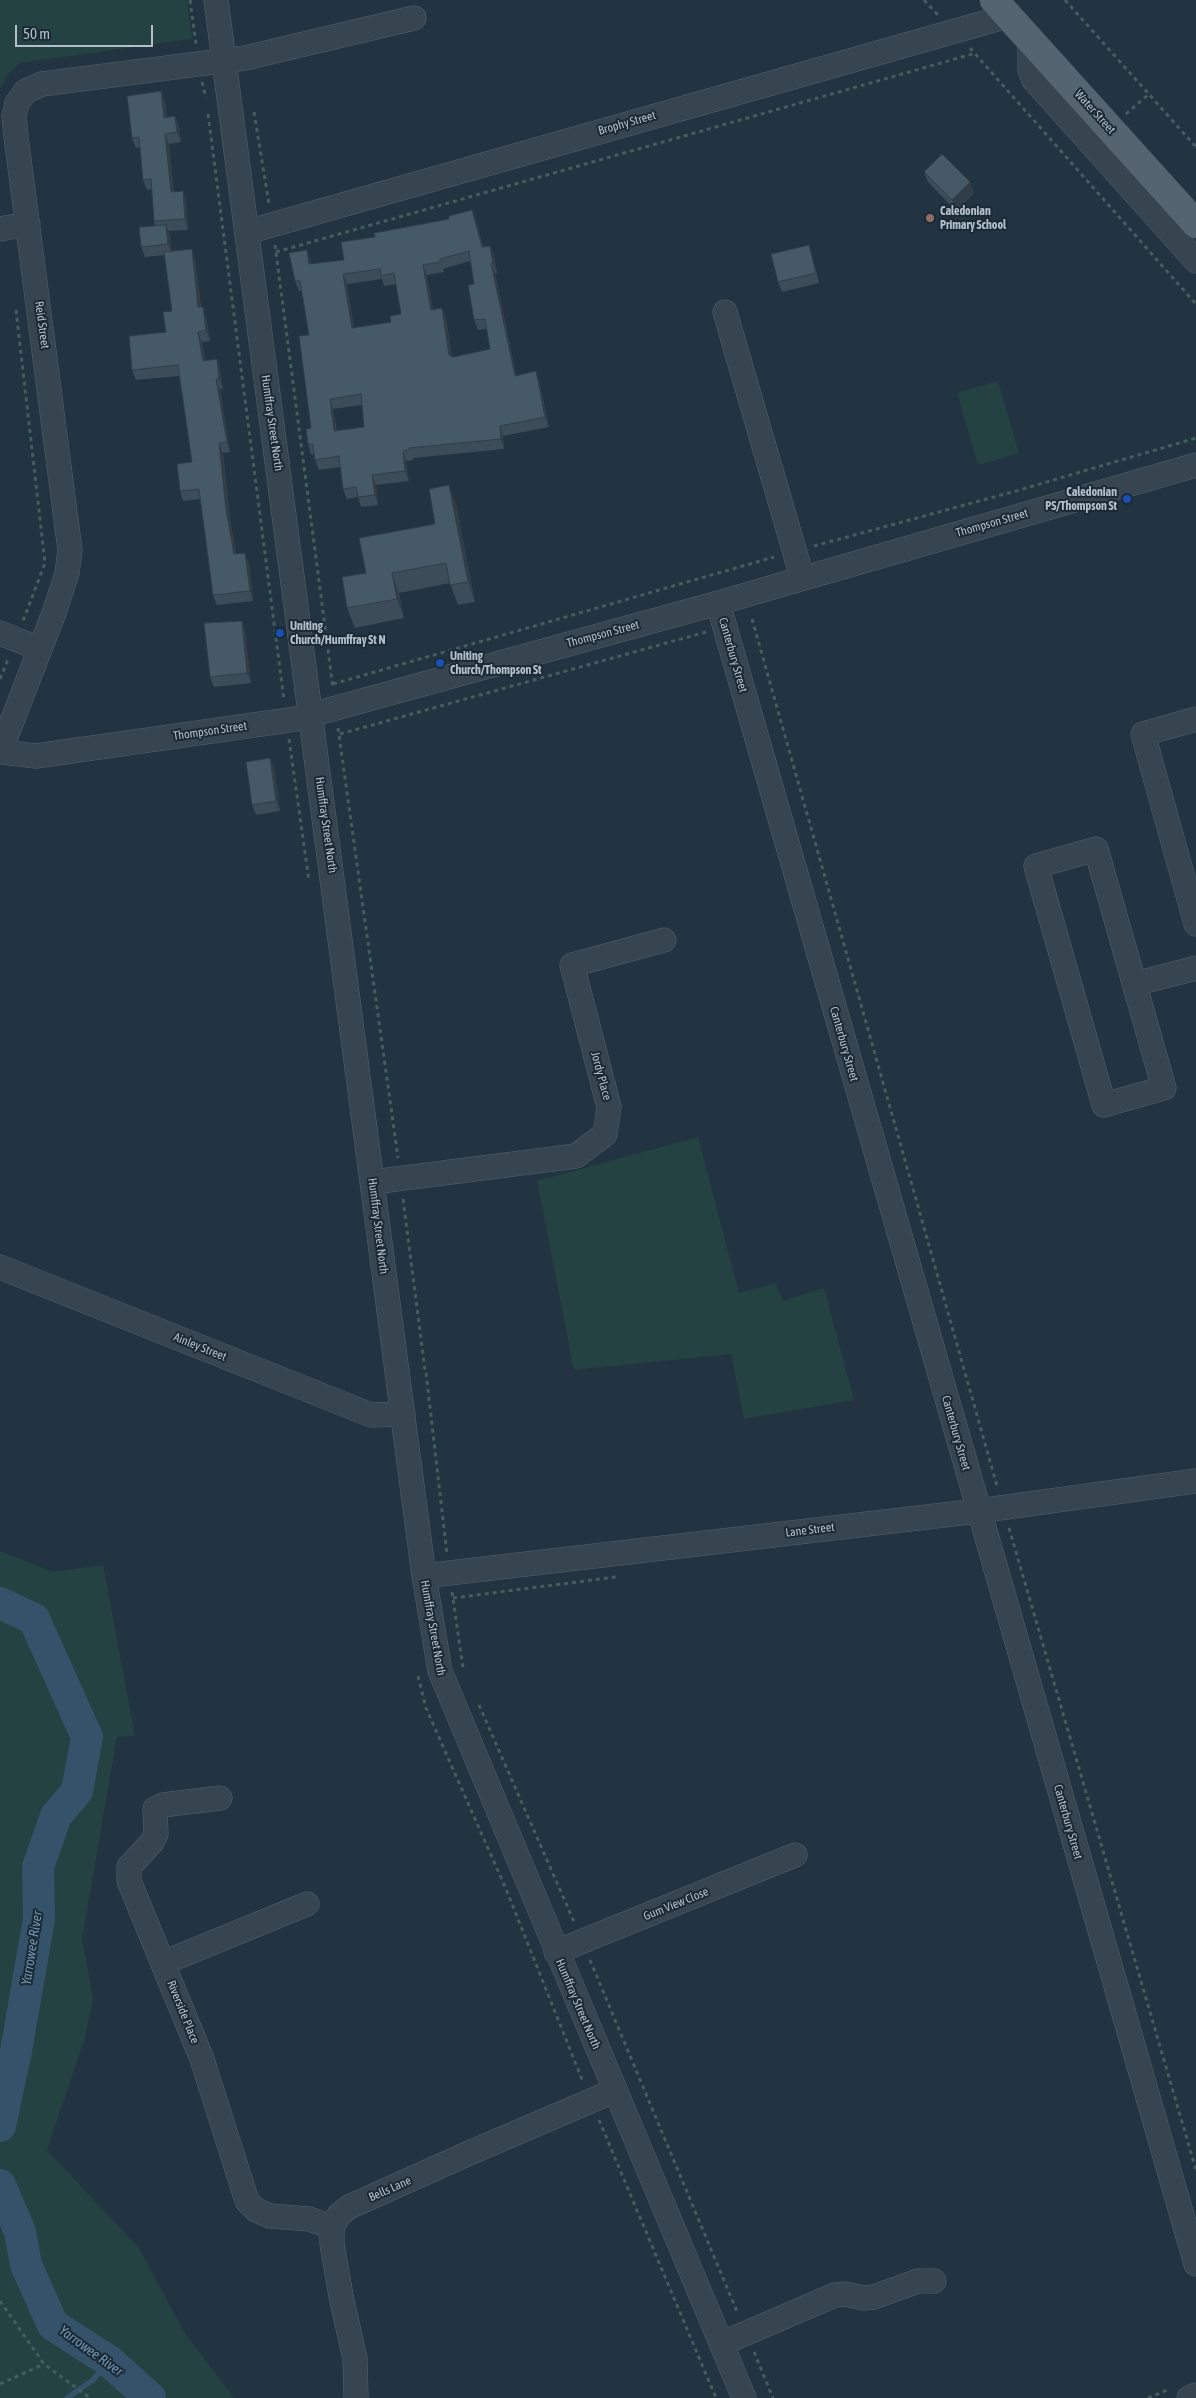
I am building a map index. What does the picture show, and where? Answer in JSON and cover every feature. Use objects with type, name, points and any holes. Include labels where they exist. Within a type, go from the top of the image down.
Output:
[{"type":"main road","name":"Water Street","points":[[1001,8],[1196,224]]},
{"type":"street","name":"Humffray Street North","points":[[216,0],[424,1576],[443,1683],[744,2398]]},
{"type":"street","name":"Brophy Street","points":[[247,232],[1001,8]]},
{"type":"street","name":"Reid Street","points":[[0,752],[64,583],[70,550],[14,120],[17,103],[26,91],[49,82],[224,59],[245,58],[414,18]]},
{"type":"street","points":[[1030,40],[1030,70],[1034,80],[1196,261]]},
{"type":"street","points":[[0,229],[28,224]]},
{"type":"street","points":[[725,312],[802,577]]},
{"type":"street","name":"Thompson Street","points":[[0,752],[36,756],[286,721],[718,602],[1196,465]]},
{"type":"street","name":"Canterbury Street","points":[[718,602],[1196,2264]]},
{"type":"street","points":[[8,636],[40,649]]},
{"type":"street","points":[[1196,719],[1143,734],[1196,924]]},
{"type":"street","points":[[1096,849],[1134,984],[1164,1088],[1104,1105],[1036,866],[1096,849]]},
{"type":"street","name":"Jordy Place","points":[[373,1182],[576,1156],[605,1134],[609,1107],[572,965],[664,940]]},
{"type":"street","points":[[1134,984],[1196,968]]},
{"type":"street","name":"Ainley Street","points":[[0,1267],[372,1415],[403,1414]]},
{"type":"street","name":"Lane Street","points":[[424,1576],[978,1511],[1196,1481]]},
{"type":"street","name":"Riverside Place","points":[[220,1798],[158,1806],[154,1813],[156,1834],[152,1842],[129,1867],[129,1882],[202,2059],[247,2201],[256,2210],[270,2216],[308,2219],[332,2227]]},
{"type":"street","name":"Gum View Close","points":[[556,1952],[795,1855]]},
{"type":"street","points":[[163,1963],[307,1904]]},
{"type":"street","name":"Bells Lane","points":[[332,2227],[339,2215],[349,2207],[614,2091]]},
{"type":"street","points":[[332,2227],[332,2244],[341,2296],[355,2359],[356,2397]]},
{"type":"street","points":[[721,2344],[746,2331],[834,2295],[845,2294],[863,2298],[874,2297],[918,2281],[934,2281]]},
{"type":"street","points":[[1189,2398],[1196,2395]]},
{"type":"path","points":[[190,0],[197,48]]},
{"type":"path","points":[[1065,0],[1196,146]]},
{"type":"path","points":[[276,252],[976,53],[1196,304]]},
{"type":"path","points":[[253,107],[276,252],[333,684],[334,709],[340,734],[400,1178],[449,1572],[463,1668],[466,1676]]},
{"type":"path","points":[[0,680],[8,636],[46,563],[15,306]]},
{"type":"path","points":[[333,684],[794,552],[1016,491],[1196,438]]},
{"type":"path","points":[[752,620],[997,1486]]},
{"type":"path","points":[[340,734],[706,632]]},
{"type":"path","points":[[1008,1523],[1196,2170]]},
{"type":"path","points":[[478,1703],[582,1942],[773,2398]]},
{"type":"path","points":[[530,1951],[716,2398]]},
{"type":"path","points":[[0,2301],[44,2364],[89,2397]]},
{"type":"path","points":[[0,2384],[44,2364]]},
{"type":"green space","points":[[0,0],[187,0],[192,39],[19,63],[6,77],[0,89]]},
{"type":"green space","points":[[998,381],[1019,453],[978,465],[957,393]]},
{"type":"green space","points":[[698,1137],[739,1293],[776,1283],[782,1301],[824,1288],[854,1400],[744,1419],[731,1354],[574,1370],[537,1181]]},
{"type":"green space","points":[[0,1551],[53,1572],[103,1565],[135,1736],[117,1737],[82,1939],[93,1998],[85,2038],[47,2150],[139,2248],[184,2332],[234,2398],[0,2398]]},
{"type":"building","points":[[161,91],[164,118],[175,116],[177,132],[165,134],[171,192],[183,191],[185,219],[154,221],[151,179],[143,180],[139,137],[132,138],[127,96]]},
{"type":"building","points":[[942,154],[970,182],[952,200],[924,172]]},
{"type":"building","points":[[472,210],[482,247],[490,246],[493,263],[491,263],[515,376],[536,371],[545,417],[500,426],[501,439],[409,448],[409,450],[403,451],[405,471],[372,475],[375,495],[358,497],[356,487],[343,489],[339,456],[315,460],[313,444],[308,444],[306,429],[311,428],[299,336],[309,335],[300,281],[295,281],[289,253],[307,250],[309,264],[344,260],[341,242],[375,237],[374,233],[449,219],[449,216]],"holes":[[[469,251],[474,284],[468,285],[474,320],[485,319],[490,349],[453,357],[449,355],[442,308],[431,310],[423,265],[440,262],[440,259]],[[380,269],[381,276],[394,273],[401,314],[390,316],[391,322],[352,328],[343,274]],[[361,394],[364,427],[334,431],[330,399]]]},
{"type":"building","points":[[166,225],[168,244],[141,247],[139,227]]},
{"type":"building","points":[[809,245],[816,273],[778,282],[771,254]]},
{"type":"building","points":[[192,249],[198,307],[203,307],[206,330],[198,332],[203,361],[217,359],[219,379],[216,379],[227,442],[219,443],[226,509],[234,554],[245,553],[250,591],[213,595],[199,489],[180,491],[177,464],[192,462],[178,365],[132,370],[129,336],[166,332],[163,312],[172,311],[164,252]]},
{"type":"building","points":[[449,485],[468,582],[450,585],[446,563],[392,573],[397,599],[347,608],[342,577],[366,573],[359,538],[435,524],[429,489]]},
{"type":"building","points":[[242,621],[247,673],[210,677],[204,623]]},
{"type":"building","points":[[270,758],[276,801],[252,805],[246,762]]},
{"type":"waterway","name":"Yarrowee River","points":[[0,1603],[34,1619],[87,1737],[77,1791],[56,1816],[38,1867],[39,1919],[16,2051],[0,2126]]},
{"type":"waterway","name":"Yarrowee River","points":[[0,2185],[20,2232],[26,2265],[53,2325],[109,2361],[150,2398]]},
{"type":"waterway","points":[[67,2398],[93,2380],[109,2361]]},
{"type":"place","name":"Caledonian Primary School","points":[[930,218]]},
{"type":"place","name":"Caledonian PS/Thompson St","points":[[1127,499]]},
{"type":"place","name":"Uniting Church/Humffray St N","points":[[280,633]]},
{"type":"place","name":"Uniting Church/Thompson St","points":[[440,663]]}]
